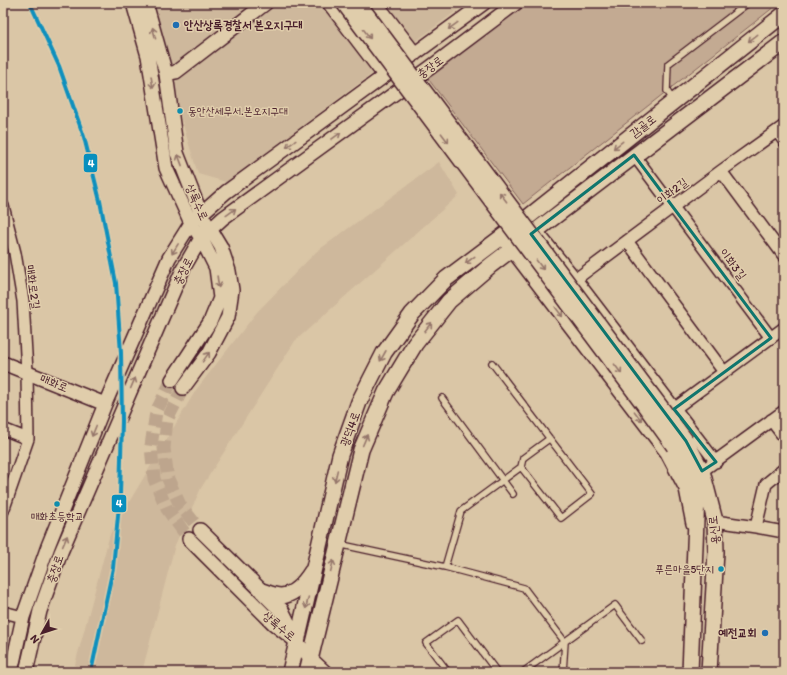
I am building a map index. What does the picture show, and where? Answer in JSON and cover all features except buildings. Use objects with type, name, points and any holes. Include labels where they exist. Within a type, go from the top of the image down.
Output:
[{"type":"main road","points":[[344,3],[644,403],[680,443]]},
{"type":"main road","points":[[358,3],[680,443]]},
{"type":"main road","name":"감골로","points":[[501,237],[784,14]]},
{"type":"main road","name":"감골로","points":[[512,250],[536,230],[784,42]]},
{"type":"main road","name":"광덕4로","points":[[290,672],[340,455],[359,402],[384,353],[412,314],[446,279],[501,237]]},
{"type":"main road","name":"광덕4로","points":[[309,665],[361,450],[389,386],[415,344],[448,301],[491,265],[512,250]]},
{"type":"main road","name":"용신로","points":[[680,443],[702,471],[715,521],[716,552],[709,672]]},
{"type":"main road","name":"용신로","points":[[680,443],[697,495],[690,672]]},
{"type":"main road","points":[[262,591],[280,596],[290,594],[305,582],[315,566]]},
{"type":"main road","name":"상록수로","points":[[262,591],[281,610],[297,642]]},
{"type":"street","name":"상록수로","points":[[133,3],[148,56],[166,168],[205,234],[216,268],[220,298],[210,322],[172,380]]},
{"type":"street","name":"상록수로","points":[[146,3],[166,74],[177,153],[196,218]]},
{"type":"street","points":[[329,3],[384,75]]},
{"type":"street","points":[[376,3],[415,54]]},
{"type":"street","name":"충장로","points":[[11,672],[23,617],[48,546],[105,404],[169,258],[196,218],[226,192],[484,3]]},
{"type":"street","name":"충장로","points":[[26,672],[40,611],[61,552],[183,269],[205,234],[516,3]]},
{"type":"street","points":[[166,74],[176,72],[262,4]]},
{"type":"street","points":[[780,128],[784,141]]},
{"type":"street","name":"이화2길","points":[[576,279],[780,128]]},
{"type":"street","name":"이화3길","points":[[634,156],[771,338]]},
{"type":"street","points":[[721,171],[784,256]]},
{"type":"street","name":"매화로2길","points":[[3,206],[23,301],[27,372],[28,439]]},
{"type":"street","points":[[527,218],[576,279],[716,462]]},
{"type":"street","name":"상록수로","points":[[183,388],[209,353],[228,317],[232,290],[229,271],[221,247],[205,234]]},
{"type":"street","points":[[501,237],[666,452],[685,489],[695,543]]},
{"type":"street","points":[[627,241],[724,372]]},
{"type":"street","points":[[674,409],[784,328]]},
{"type":"street","name":"매화로","points":[[3,363],[105,404]]},
{"type":"street","points":[[702,471],[784,411]]},
{"type":"street","points":[[771,420],[784,437]]},
{"type":"street","points":[[3,429],[28,439],[5,499],[3,511]]},
{"type":"street","points":[[756,526],[766,484],[784,469]]},
{"type":"street","points":[[715,521],[756,526],[784,532]]},
{"type":"street","name":"상록수로","points":[[200,530],[262,591]]},
{"type":"street","name":"상록수로","points":[[189,539],[274,624],[297,642]]},
{"type":"street","points":[[3,612],[23,617]]},
{"type":"street","points":[[297,642],[309,665],[324,672]]},
{"type":"lane","points":[[674,101],[667,91],[668,64],[748,3]]},
{"type":"lane","points":[[492,363],[592,494],[561,518],[521,466]]},
{"type":"lane","points":[[442,398],[513,494]]},
{"type":"lane","points":[[445,567],[461,511],[521,466],[523,458],[549,439]]},
{"type":"lane","points":[[338,544],[445,567],[524,588],[565,642],[562,672]]},
{"type":"lane","points":[[523,672],[615,605],[642,641]]},
{"type":"lane","points":[[448,672],[426,643],[458,620],[496,672]]},
{"type":"highlighted area","points":[[634,155],[771,338],[674,409],[716,462],[702,471],[686,441],[531,234]]},
{"type":"shaded area","points":[[146,3],[467,3],[226,182],[198,174]]},
{"type":"shaded area","points":[[527,3],[779,3],[523,204],[426,76]]},
{"type":"shaded area","points":[[439,162],[459,195],[295,341],[201,488],[175,545],[142,672],[73,672],[110,534],[196,390],[257,312],[316,252]]},
{"type":"tunnel","points":[[172,380],[156,412],[151,446],[154,479],[167,509],[189,539]]},
{"type":"tunnel","points":[[183,388],[167,420],[164,448],[168,479],[180,505],[200,530]]},
{"type":"transit line","name":"4","points":[[30,3],[59,66],[84,137],[100,201],[116,283],[121,353],[122,421],[120,495],[113,568],[91,672]]},
{"type":"place","name":"안산상록경찰서 본오지구대","points":[[176,25]]},
{"type":"place","name":"동안산세무서.본오지구대","points":[[180,111]]},
{"type":"place","name":"매화초등학교","points":[[57,504]]},
{"type":"place","name":"푸른마을5단지","points":[[721,569]]},
{"type":"place","name":"예전교회","points":[[765,633]]}]
